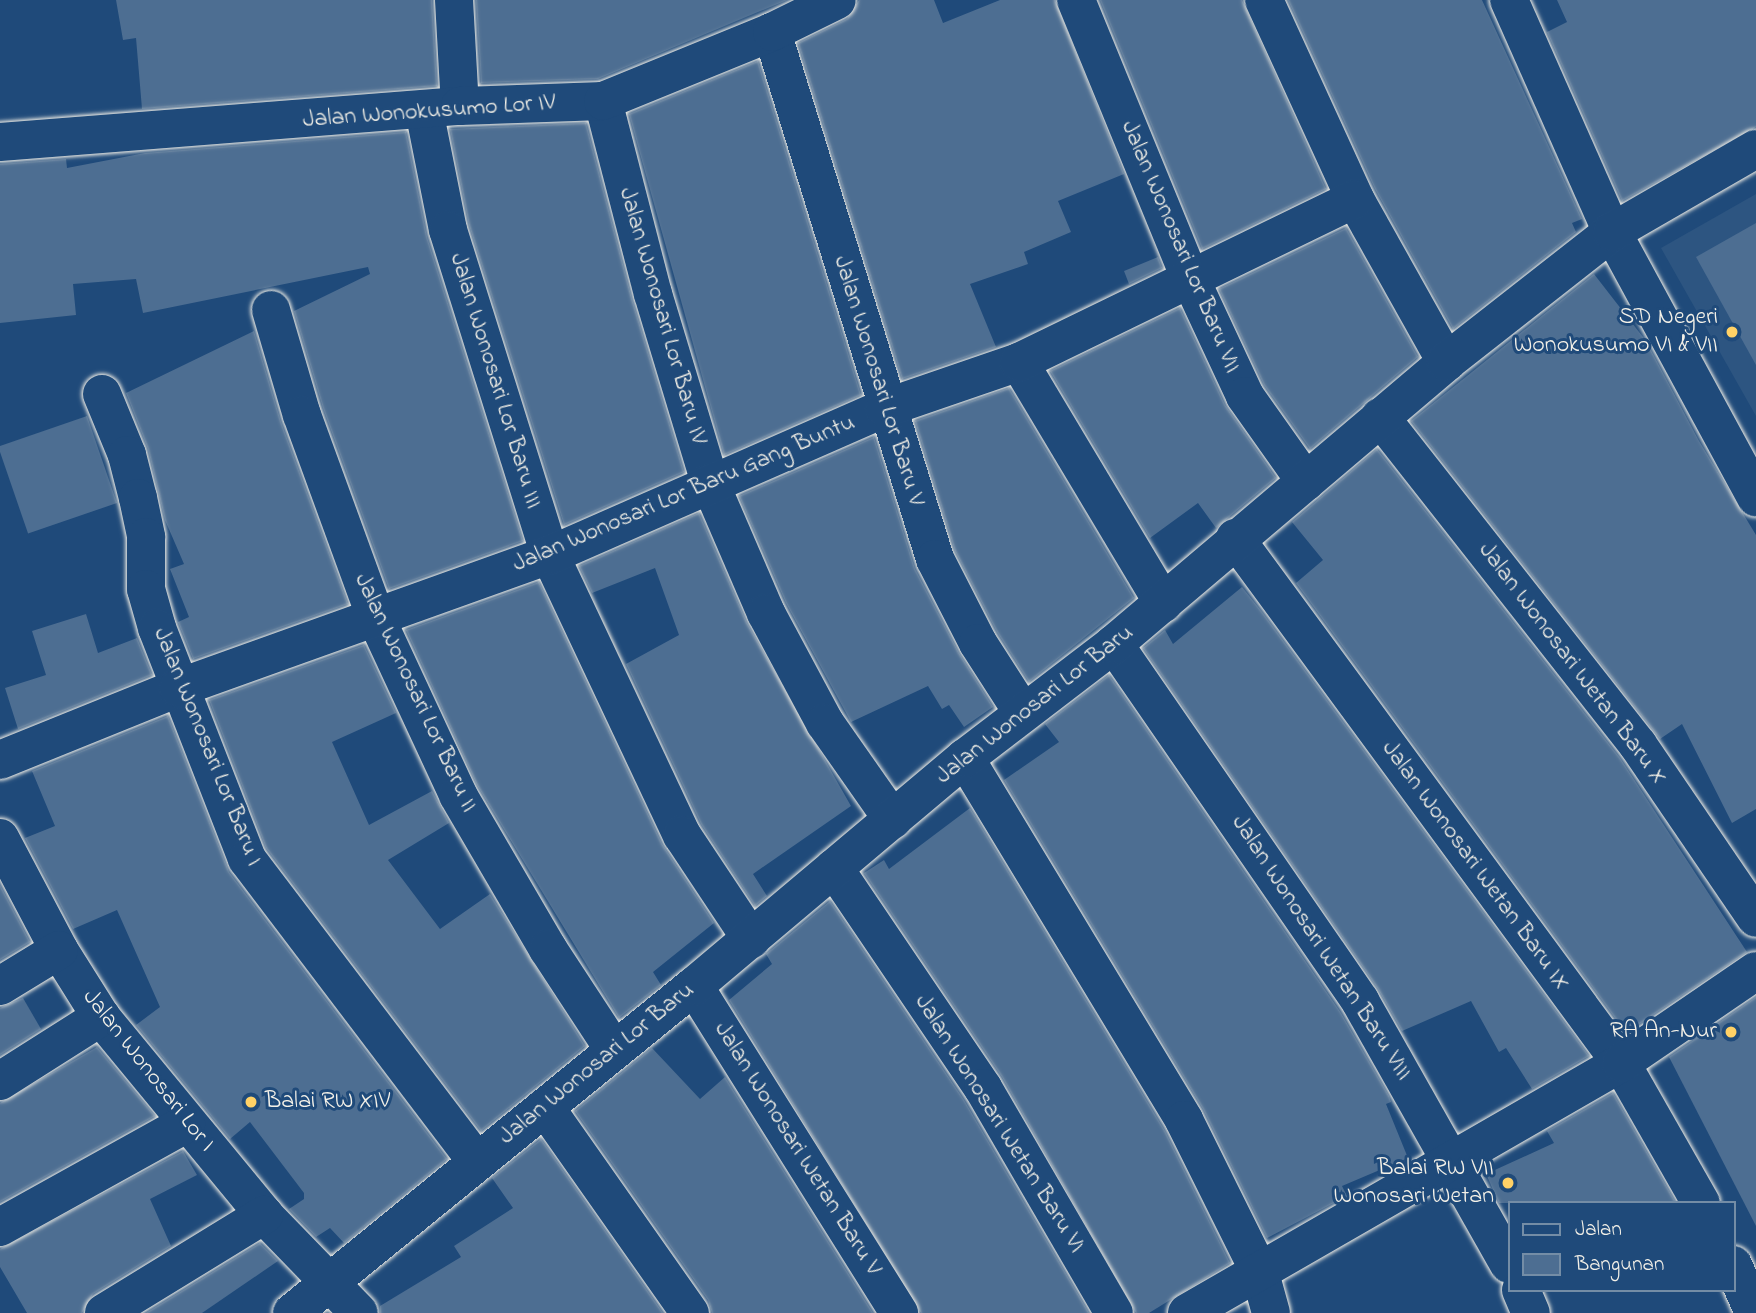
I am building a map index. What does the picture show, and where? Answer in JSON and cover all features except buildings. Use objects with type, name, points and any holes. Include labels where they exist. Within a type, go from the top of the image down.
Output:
[{"type":"street","name":"Jalan Wonosari Lor Baru III","points":[[454,0],[442,108],[447,230],[550,555],[682,835],[751,939]]},
{"type":"street","name":"Jalan Wonokusumo Lor IV","points":[[0,142],[442,108],[603,101],[772,32],[837,0]]},
{"type":"street","name":"Jalan Wonosari Lor Baru VII","points":[[1076,0],[1191,280],[1245,396],[1306,482]]},
{"type":"street","points":[[1264,0],[1355,199],[1446,362]]},
{"type":"street","points":[[1509,0],[1612,232],[1756,497]]},
{"type":"street","name":"Jalan Wonosari Lor Baru V","points":[[772,32],[885,408],[935,559],[978,643],[1023,713]]},
{"type":"street","name":"Jalan Wonosari Lor Baru IV","points":[[603,101],[653,294],[710,483],[766,612],[825,723],[893,820]]},
{"type":"street","name":"Jalan Wonosari Lor Baru","points":[[292,1313],[751,939],[965,758],[1114,644],[1235,538],[1306,482],[1446,362],[1612,232],[1756,149]]},
{"type":"street","name":"Jalan Wonosari Lor Baru Gang Buntu","points":[[0,760],[178,688],[550,555],[885,408],[1019,362],[1355,199]]},
{"type":"street","name":"Jalan Wonosari Lor Baru II","points":[[271,310],[302,415],[376,618],[458,795],[533,925],[614,1050]]},
{"type":"street","points":[[1019,362],[1163,603]]},
{"type":"street","name":"Jalan Wonosari Lor Baru I","points":[[102,394],[133,476],[146,537],[146,589],[178,688],[247,859],[477,1162]]},
{"type":"street","name":"Jalan Wonosari Wetan Baru X","points":[[1380,417],[1638,745],[1756,918]]},
{"type":"street","name":"Jalan Wonosari Wetan Baru IX","points":[[1235,538],[1621,1063],[1700,1201]]},
{"type":"street","name":"Jalan Wonosari Wetan Baru VIII","points":[[1114,644],[1360,1000],[1452,1158],[1508,1262]]},
{"type":"street","points":[[965,758],[1184,1120],[1260,1273],[1271,1313]]},
{"type":"street","name":"Jalan Wonosari Lor I","points":[[0,840],[60,950],[101,1017],[186,1124],[264,1215],[359,1313]]},
{"type":"street","name":"Jalan Wonosari Wetan Baru VI","points":[[834,868],[983,1088],[1114,1313]]},
{"type":"street","points":[[0,986],[60,950]]},
{"type":"street","points":[[1187,1313],[1621,1063],[1756,971]]},
{"type":"street","name":"Jalan Wonosari Wetan Baru V","points":[[694,986],[899,1313]]},
{"type":"street","points":[[0,1082],[101,1017]]},
{"type":"street","points":[[545,1107],[690,1313]]},
{"type":"street","points":[[0,1227],[186,1124]]},
{"type":"street","points":[[104,1313],[264,1215]]},
{"type":"street","points":[[1735,1270],[1754,1313]]},
{"type":"street","points":[[1522,1292],[1531,1313]]},
{"type":"shaded area","name":"SD Negeri Wonokusumo VI & VII","points":[[1756,194],[1756,416],[1661,248]]},
{"type":"place","name":"SD Negeri Wonokusumo VI & VII","points":[[1732,332]]},
{"type":"place","name":"RA An-Nur","points":[[1731,1032]]},
{"type":"place","name":"Balai RW XIV","points":[[251,1102]]},
{"type":"place","name":"Balai RW VII Wonosari Wetan","points":[[1508,1183]]}]
